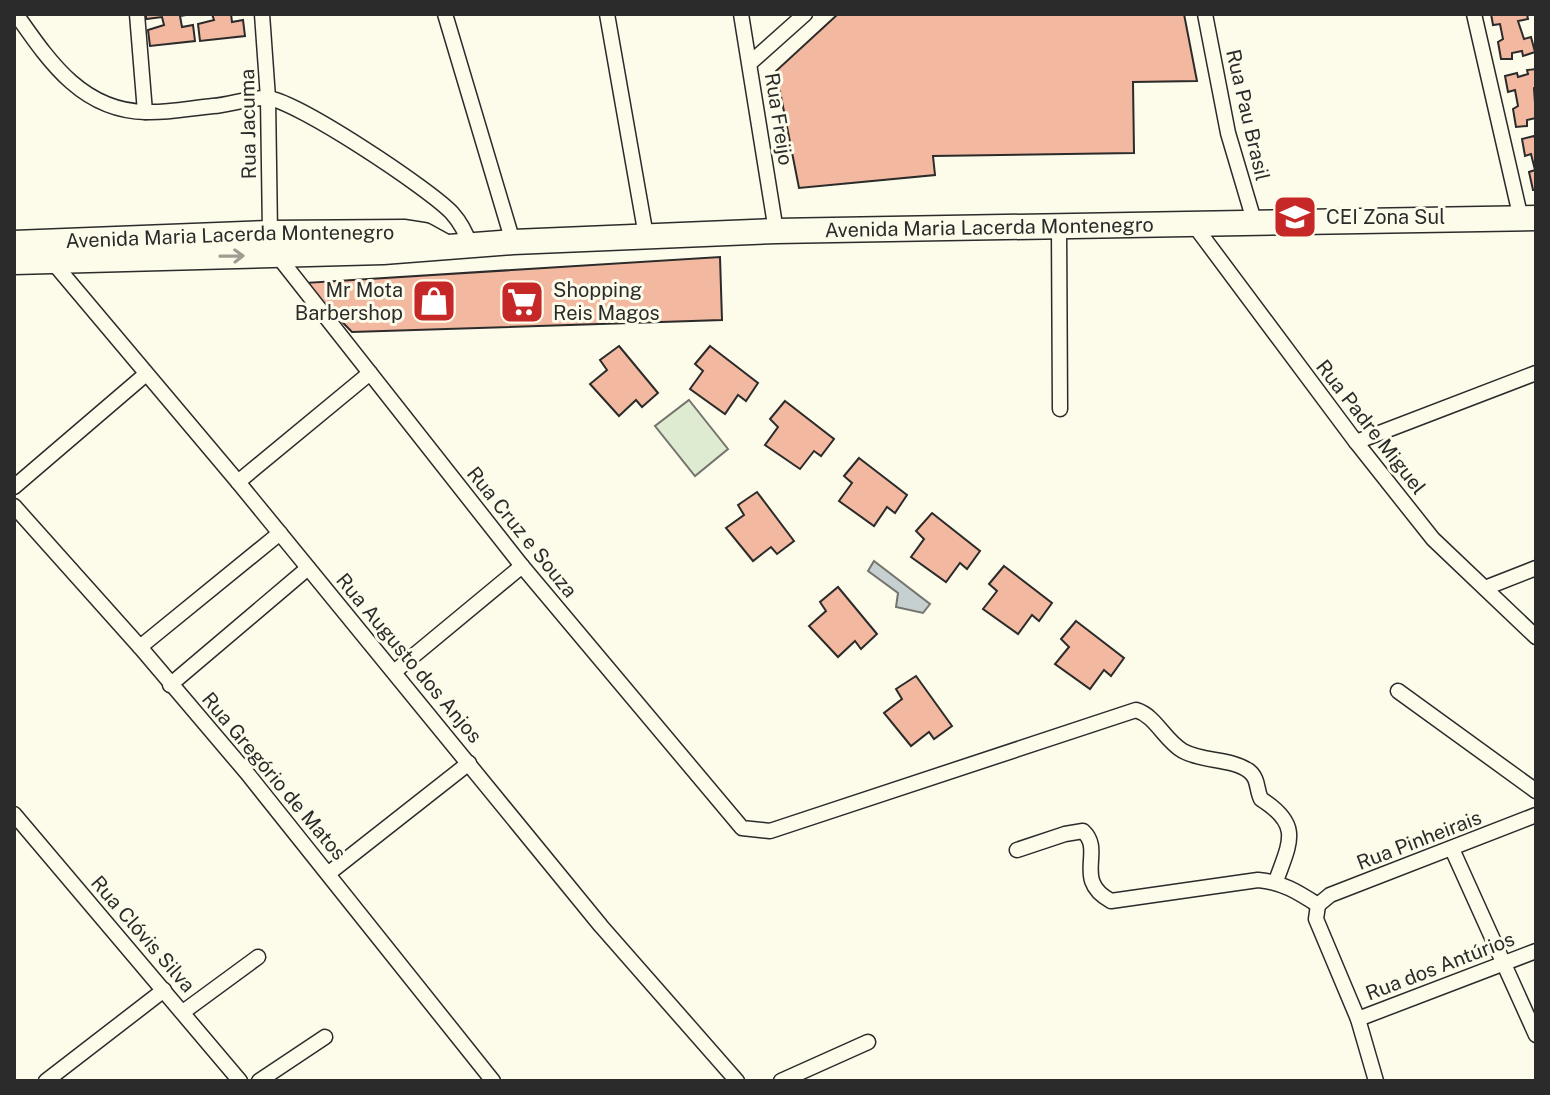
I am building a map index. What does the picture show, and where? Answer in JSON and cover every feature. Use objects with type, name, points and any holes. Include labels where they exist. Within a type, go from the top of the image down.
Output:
[{"type":"main road","name":"Avenida Maria Lacerda Montenegro","points":[[14,262],[405,232],[424,235],[444,246],[776,231],[1528,218]]},
{"type":"main road","name":"Avenida Maria Lacerda Montenegro","points":[[14,243],[274,244]]},
{"type":"street","points":[[16,14],[54,67],[84,94],[99,102],[145,112],[228,105],[268,98],[295,107],[438,200],[461,223],[470,245]]},
{"type":"street","points":[[137,14],[145,112]]},
{"type":"street","name":"Rua Jacuma","points":[[262,14],[274,244]]},
{"type":"street","points":[[445,14],[513,242]]},
{"type":"street","points":[[607,14],[646,236]]},
{"type":"street","name":"Rua Freijo","points":[[741,14],[776,231]]},
{"type":"street","points":[[750,63],[805,14]]},
{"type":"street","name":"Rua Pau Brasil","points":[[1205,14],[1228,133],[1255,224]]},
{"type":"street","points":[[1474,14],[1528,218]]},
{"type":"street","name":"Rua Padre Miguel","points":[[1194,225],[1356,442],[1433,539],[1536,637]]},
{"type":"street","points":[[1059,227],[1060,409]]},
{"type":"street","name":"Rua Cruz e Souza","points":[[274,244],[370,373],[522,566],[742,828],[770,831],[1136,710],[1150,717],[1161,733],[1184,751],[1200,759],[1239,766],[1255,778],[1261,799],[1280,810],[1288,826],[1289,846],[1276,881]]},
{"type":"street","name":"Rua Augusto dos Anjos","points":[[51,260],[238,482],[601,926],[737,1081]]},
{"type":"street","points":[[238,482],[370,373]]},
{"type":"street","points":[[1356,442],[1536,373]]},
{"type":"street","points":[[14,487],[146,374]]},
{"type":"street","name":"Rua Gregório de Matos","points":[[14,506],[140,647],[329,873],[493,1081]]},
{"type":"street","points":[[140,647],[280,533]]},
{"type":"street","points":[[394,672],[522,566]]},
{"type":"street","points":[[170,685],[308,568]]},
{"type":"street","points":[[1485,588],[1536,568]]},
{"type":"street","points":[[1398,691],[1536,791]]},
{"type":"street","points":[[329,873],[469,763]]},
{"type":"street","name":"Rua Pinheirais","points":[[1318,905],[1330,895],[1536,815]]},
{"type":"street","name":"Rua Clóvis Silva","points":[[15,816],[240,1081]]},
{"type":"street","points":[[1017,850],[1083,831],[1090,837],[1089,871],[1092,883],[1099,895],[1111,901],[1258,880],[1276,881],[1294,889],[1318,905],[1316,919],[1358,1019],[1376,1081]]},
{"type":"street","points":[[1452,849],[1536,1035]]},
{"type":"street","name":"Rua dos Antúrios","points":[[1358,1019],[1536,951]]},
{"type":"street","points":[[183,1012],[258,957]]},
{"type":"street","points":[[46,1081],[164,990]]},
{"type":"street","points":[[259,1081],[325,1037]]},
{"type":"street","points":[[781,1081],[868,1042]]},
{"type":"green space","points":[[689,400],[728,449],[695,476],[655,426]]},
{"type":"shaded area","points":[[874,561],[930,604],[923,613],[896,607],[898,593],[868,571]]},
{"type":"building","points":[[146,14],[192,14],[180,16],[182,27],[193,25],[195,41],[150,46],[148,30],[164,25],[162,17],[146,19]]},
{"type":"building","points":[[212,14],[231,14],[232,22],[243,20],[245,36],[200,41],[198,24],[214,20]]},
{"type":"building","points":[[838,14],[1184,14],[1197,81],[1133,82],[1134,153],[933,156],[935,175],[799,188],[776,71]]},
{"type":"building","points":[[1491,14],[1527,14],[1528,19],[1518,21],[1524,39],[1531,37],[1535,52],[1523,56],[1522,51],[1512,53],[1512,59],[1501,59],[1498,42],[1503,39],[1500,24],[1493,25]]},
{"type":"building","points":[[1536,69],[1536,118],[1527,120],[1527,126],[1516,127],[1513,109],[1518,106],[1515,90],[1508,92],[1505,76],[1517,73],[1518,77],[1528,74],[1527,70]]},
{"type":"building","points":[[1534,136],[1536,190],[1533,190],[1529,172],[1535,170],[1531,154],[1525,156],[1522,139]]},
{"type":"building","name":"Shopping Reis Magos","points":[[720,257],[722,320],[352,332],[304,283]]},
{"type":"building","points":[[619,346],[658,393],[642,407],[636,400],[619,416],[590,384],[607,370],[600,360]]},
{"type":"building","points":[[710,346],[758,383],[746,401],[738,395],[725,414],[690,389],[703,371],[695,364]]},
{"type":"building","points":[[785,401],[834,439],[821,456],[814,451],[800,469],[765,445],[778,427],[770,419]]},
{"type":"building","points":[[859,458],[907,495],[895,513],[887,507],[874,526],[839,501],[852,483],[844,476]]},
{"type":"building","points":[[757,492],[794,541],[777,554],[771,547],[753,561],[726,528],[744,515],[738,505]]},
{"type":"building","points":[[932,513],[980,551],[967,569],[960,563],[946,582],[911,557],[924,539],[916,531]]},
{"type":"building","points":[[1004,566],[1052,603],[1039,621],[1032,615],[1018,634],[983,609],[997,591],[989,584]]},
{"type":"building","points":[[838,587],[877,634],[861,649],[855,641],[838,657],[809,626],[826,611],[820,602]]},
{"type":"building","points":[[1076,621],[1124,658],[1111,676],[1104,670],[1090,689],[1055,664],[1069,647],[1061,639]]},
{"type":"building","points":[[916,676],[952,726],[934,739],[929,732],[911,746],[884,713],[902,699],[896,689]]},
{"type":"place","name":"CEI Zona Sul","points":[[1295,217]]},
{"type":"place","name":"Mr Mota Barbershop","points":[[434,301]]},
{"type":"place","name":"Shopping Reis Magos","points":[[522,302]]}]
